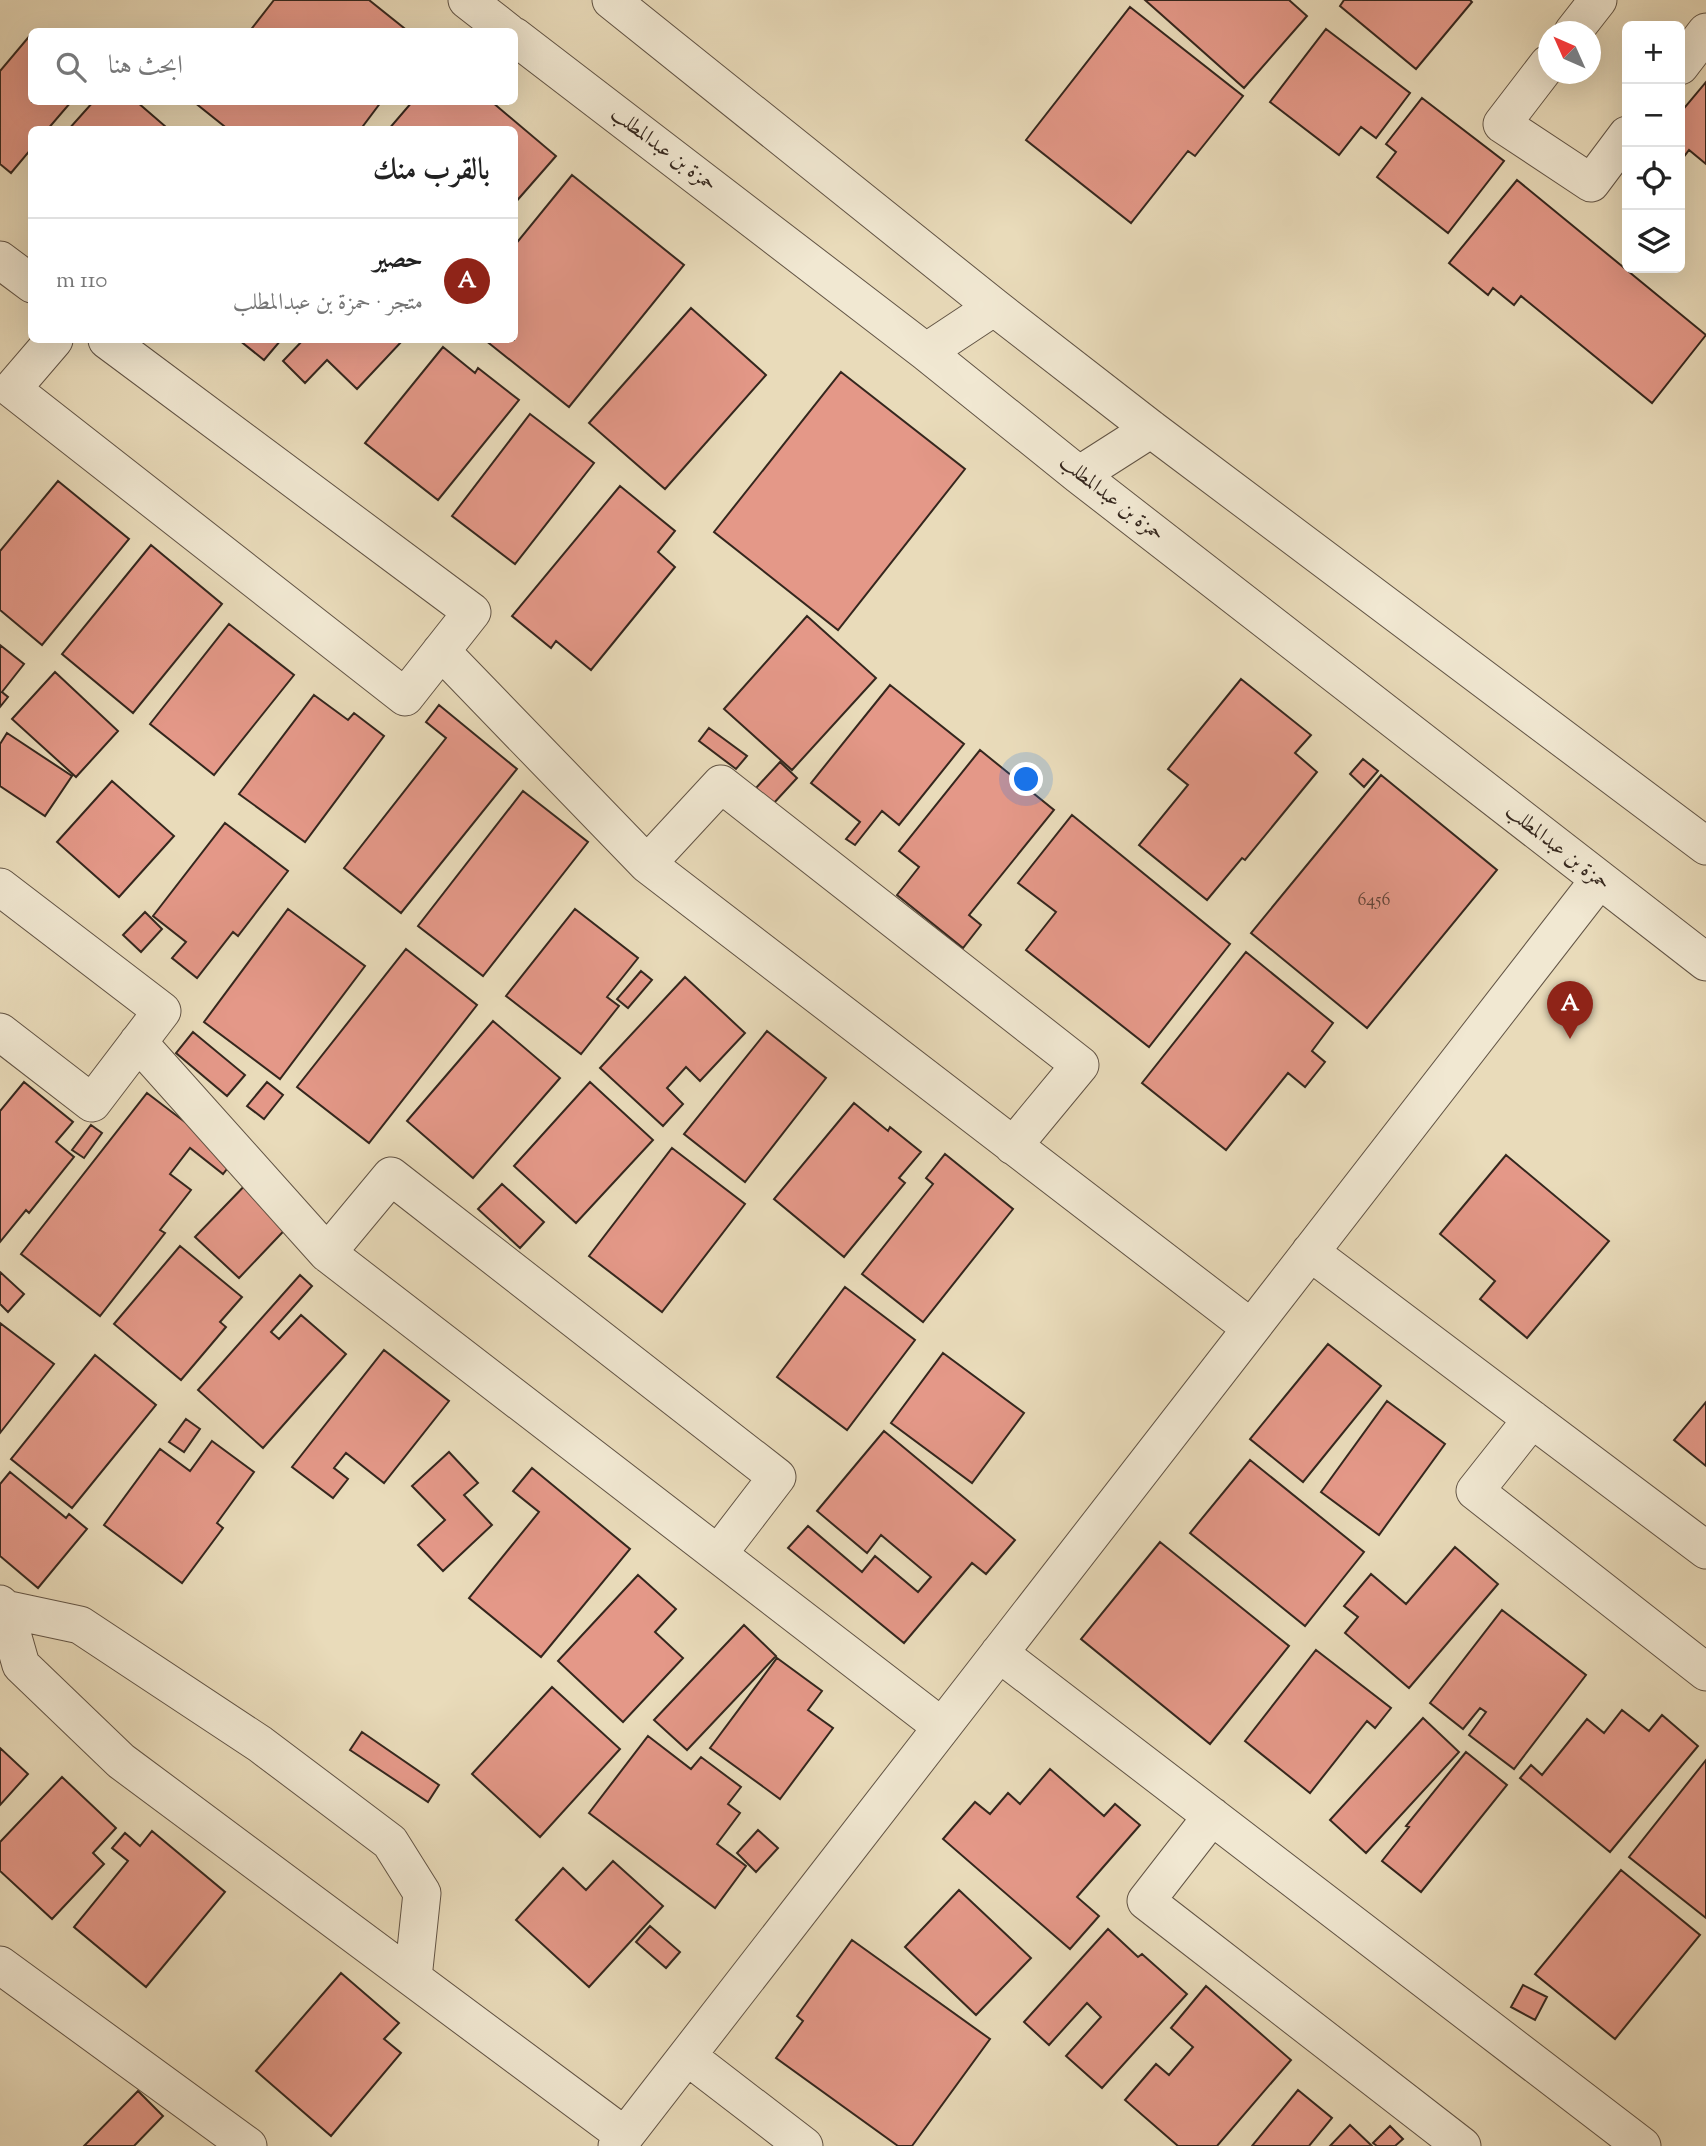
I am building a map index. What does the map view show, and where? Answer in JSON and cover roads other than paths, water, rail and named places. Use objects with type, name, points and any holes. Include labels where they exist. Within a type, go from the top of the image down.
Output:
[{"type":"street","points":[[467,0],[503,28]]},
{"type":"street","points":[[611,0],[994,307],[1151,429],[1706,846]]},
{"type":"street","points":[[1582,21],[1598,0]]},
{"type":"street","points":[[1685,59],[1706,32]]},
{"type":"street","name":"حمزة بن عبدالمطلب","points":[[518,39],[926,352],[1079,475],[1706,962]]},
{"type":"street","points":[[1538,78],[1502,124],[1591,183],[1622,142]]},
{"type":"street","points":[[0,260],[28,281]]},
{"type":"street","points":[[926,352],[994,307]]},
{"type":"street","points":[[51,343],[12,389],[405,697],[472,612],[111,343]]},
{"type":"street","points":[[1079,475],[1151,429]]},
{"type":"street","points":[[441,651],[647,864],[1251,1328]]},
{"type":"street","points":[[647,864],[720,783],[1080,1065],[1013,1146]]},
{"type":"street","points":[[3,1606],[21,1665],[121,1761],[413,1978],[621,2141],[1599,880]]},
{"type":"street","points":[[0,887],[162,1011],[92,1103],[0,1032]]},
{"type":"street","points":[[138,1042],[327,1253],[942,1727]]},
{"type":"street","points":[[327,1253],[391,1176],[777,1477],[718,1554]]},
{"type":"street","points":[[1310,1252],[1706,1550]]},
{"type":"street","points":[[1532,1419],[1475,1491],[1706,1672]]},
{"type":"street","points":[[3,1606],[80,1625],[260,1744],[390,1842],[422,1893],[413,1978]]},
{"type":"street","points":[[999,1653],[1642,2146]]},
{"type":"street","points":[[1212,1816],[1146,1901],[1462,2146]]},
{"type":"street","points":[[0,1965],[248,2146]]},
{"type":"street","points":[[687,2056],[804,2146]]},
{"type":"place","name":"حصير","points":[[1570,1039]]}]
